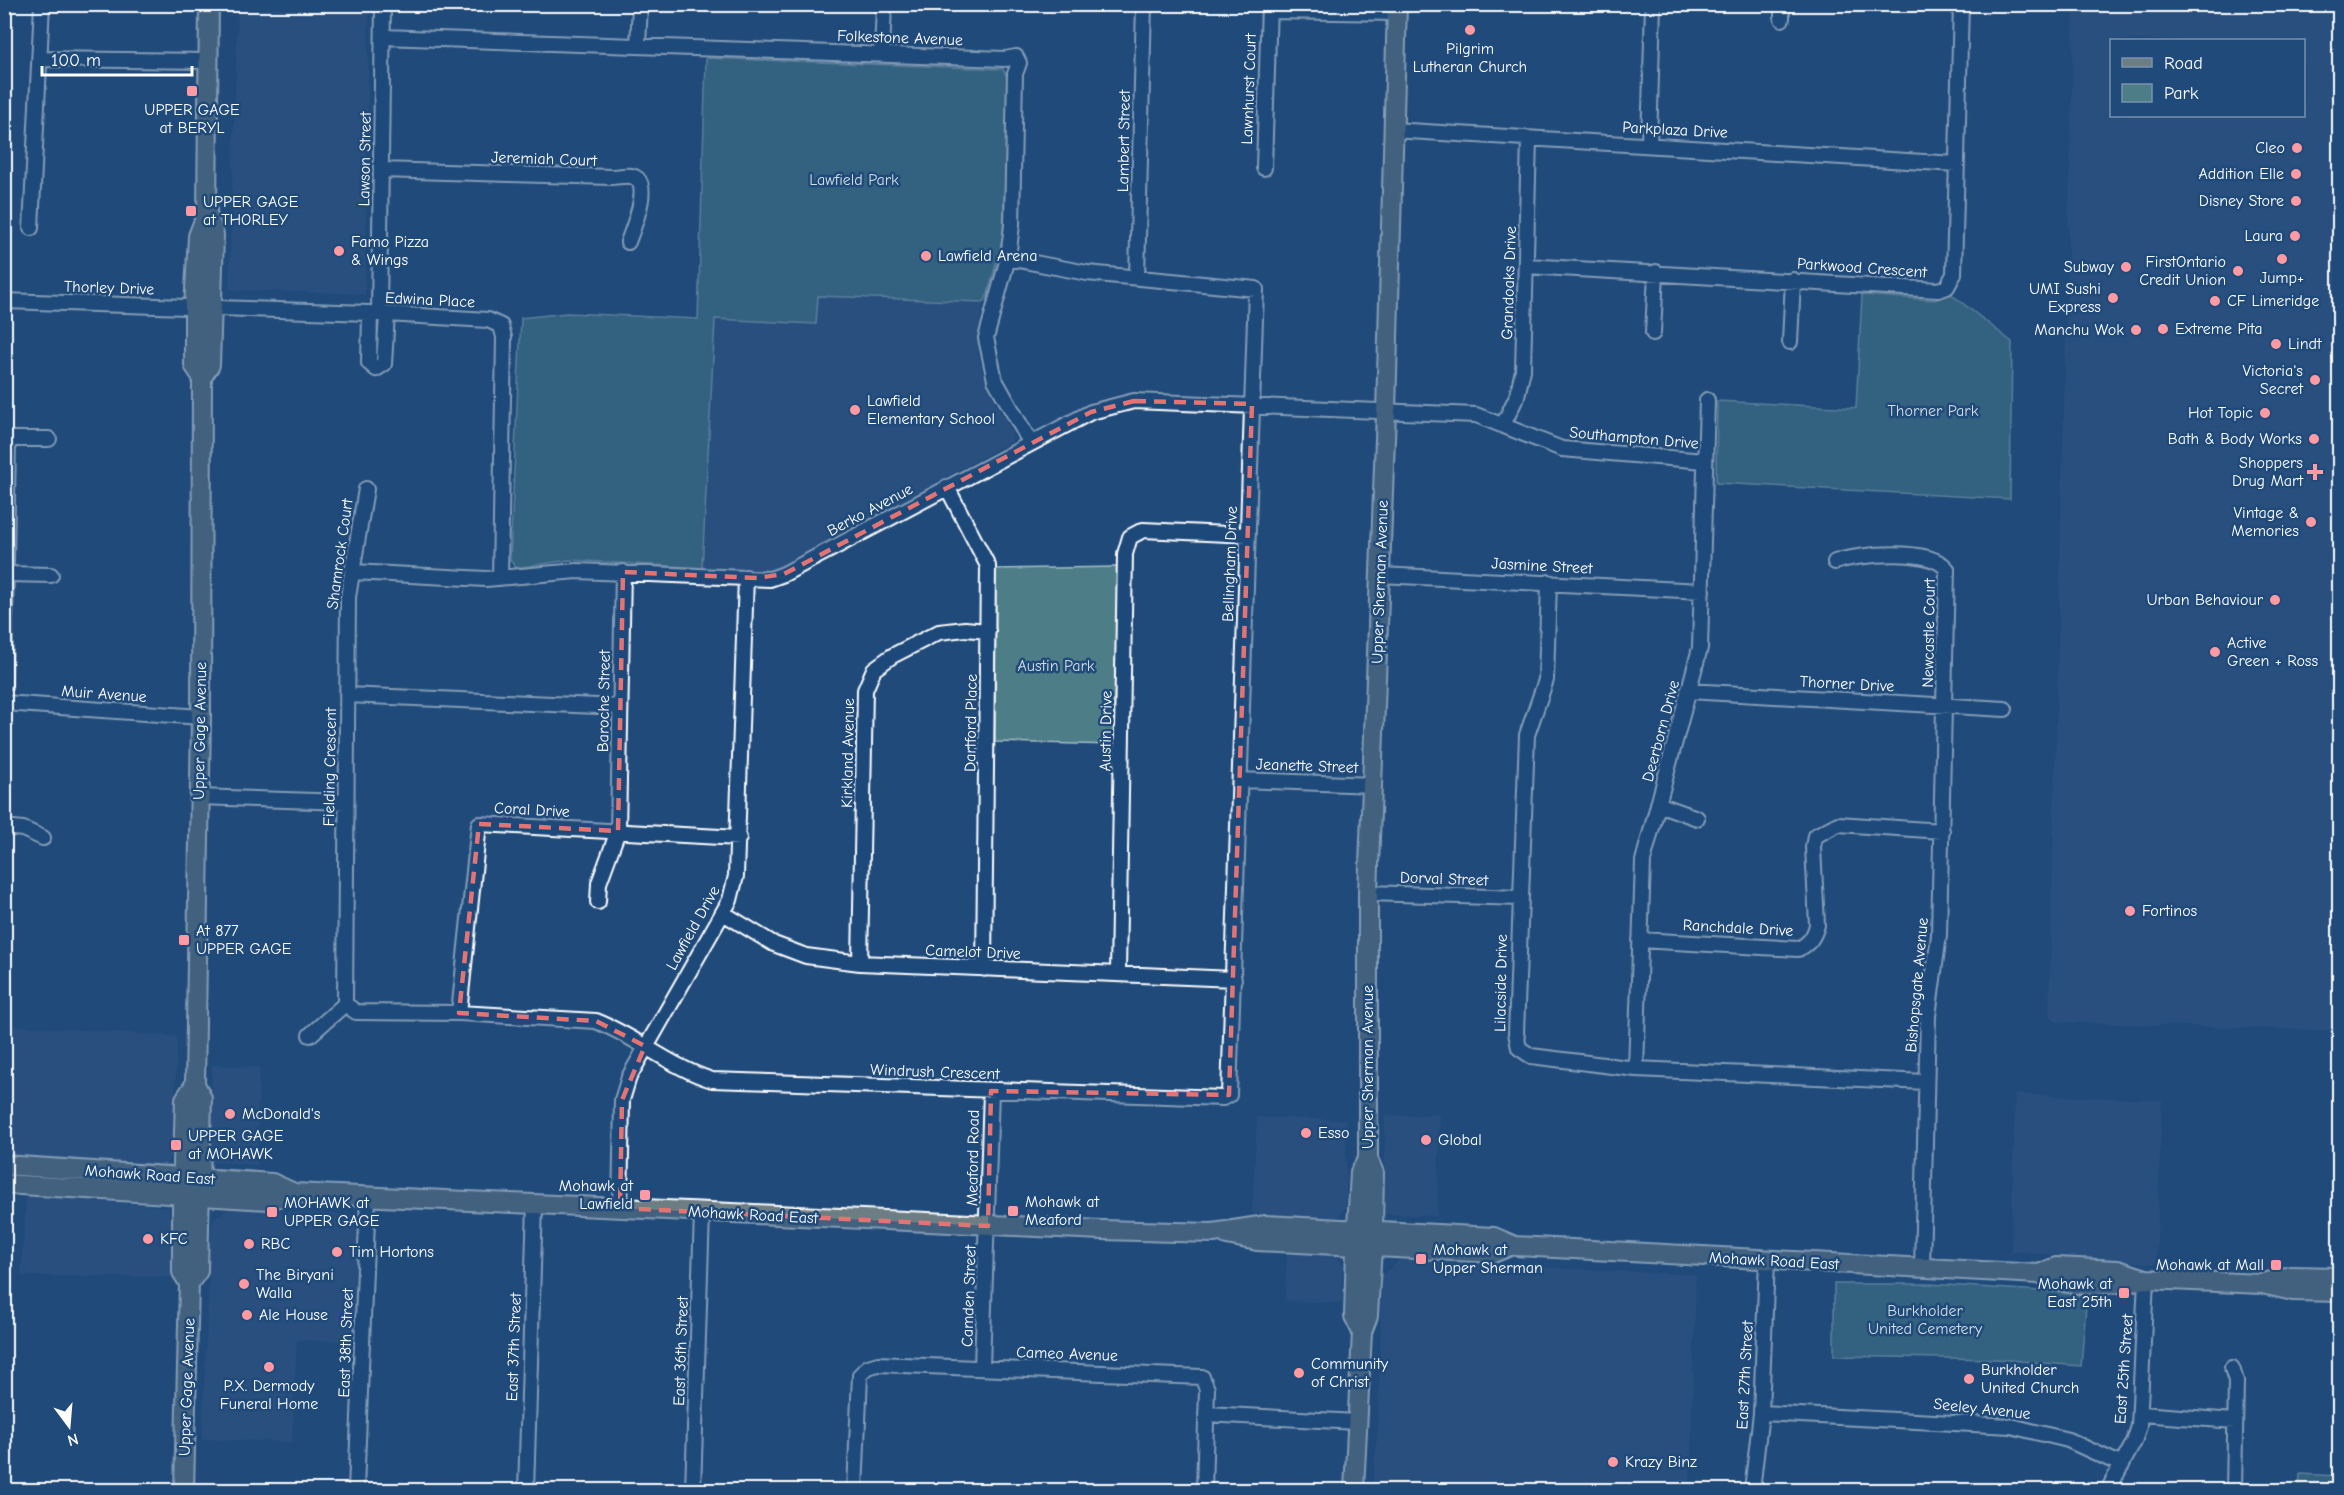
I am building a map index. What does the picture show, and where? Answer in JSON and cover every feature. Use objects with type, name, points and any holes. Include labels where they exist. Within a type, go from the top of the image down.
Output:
[{"type":"main road","name":"Upper Gage Avenue","points":[[184,1491],[189,1283],[182,1272],[191,1187],[185,1099],[195,1084],[201,717],[202,377],[210,365],[213,308],[214,235],[207,213],[209,4]]},
{"type":"main road","name":"Upper Sherman Avenue","points":[[1354,1491],[1362,1332],[1368,1316],[1364,1239],[1374,1173],[1368,1159],[1368,893],[1386,412],[1397,9]]},
{"type":"main road","name":"Upper Gage Avenue","points":[[202,377],[194,365],[194,307],[198,236],[207,213]]},
{"type":"main road","name":"Mohawk Road East","points":[[5,1165],[191,1187]]},
{"type":"main road","name":"Mohawk Road East","points":[[4,1184],[191,1187],[272,1183],[294,1193],[988,1226],[1213,1233],[1266,1225],[1364,1239],[1493,1253],[1510,1246],[2039,1274],[2056,1282],[2117,1284],[2146,1279],[2262,1284],[2293,1291],[2340,1292]]},
{"type":"main road","name":"Mohawk Road East","points":[[2262,1284],[2291,1276],[2340,1277]]},
{"type":"street","points":[[31,228],[42,4]]},
{"type":"street","name":"Lawson Street","points":[[379,314],[383,4]]},
{"type":"street","points":[[638,46],[640,4]]},
{"type":"street","points":[[882,54],[884,4]]},
{"type":"street","name":"Lambert Street","points":[[1137,278],[1144,4]]},
{"type":"street","points":[[1649,145],[1653,4]]},
{"type":"street","name":"Parkwood Crescent","points":[[1526,266],[1938,290],[1947,287],[1954,274],[1961,4]]},
{"type":"street","points":[[1269,8],[1397,9]]},
{"type":"street","name":"Lawnhurst Court","points":[[1264,168],[1269,8]]},
{"type":"street","name":"Folkestone Avenue","points":[[383,38],[1016,57],[1019,63],[1015,74],[1012,225],[1008,258],[986,338],[995,380],[1030,442]]},
{"type":"street","points":[[39,59],[209,61]]},
{"type":"street","name":"Parkplaza Drive","points":[[1392,130],[1957,164]]},
{"type":"street","name":"Grandoaks Drive","points":[[1503,425],[1517,396],[1523,370],[1528,139]]},
{"type":"street","name":"Jeremiah Court","points":[[381,170],[632,176],[639,180],[643,190],[628,242]]},
{"type":"street","name":"Bellingham Drive","points":[[1008,258],[1087,273],[1256,289],[1231,1091]]},
{"type":"street","points":[[1653,333],[1656,273]]},
{"type":"street","points":[[1790,342],[1793,280]]},
{"type":"street","name":"Thorley Drive","points":[[4,301],[213,308]]},
{"type":"street","name":"Edwina Place","points":[[213,308],[489,320],[501,326],[504,338],[500,578]]},
{"type":"street","name":"Berko Avenue","points":[[353,572],[500,578],[570,571],[770,579],[784,574],[1030,442],[1091,412],[1134,400],[1386,412]]},
{"type":"street","name":"Deerborn Drive","points":[[1636,1069],[1642,861],[1700,648],[1707,400]]},
{"type":"street","name":"Southampton Drive","points":[[1386,412],[1476,415],[1562,449],[1705,461]]},
{"type":"street","points":[[4,684],[7,574],[6,439],[48,439]]},
{"type":"street","name":"Dartford Place","points":[[948,487],[988,566],[984,969]]},
{"type":"street","name":"Shamrock Court","points":[[347,696],[348,597],[366,489]]},
{"type":"street","name":"Austin Drive","points":[[1118,973],[1125,554],[1130,537],[1143,530],[1248,535]]},
{"type":"street","name":"Newcastle Court","points":[[1835,562],[1870,554],[1924,558],[1942,563],[1947,569],[1945,706]]},
{"type":"street","name":"Baroche Street","points":[[598,902],[599,883],[618,831],[623,572]]},
{"type":"street","points":[[7,574],[51,575]]},
{"type":"street","name":"Jasmine Street","points":[[1380,575],[1702,591]]},
{"type":"street","name":"Lawfield Drive","points":[[620,1208],[622,1100],[629,1077],[730,900],[736,876],[746,577]]},
{"type":"street","name":"Lilacside Drive","points":[[1549,582],[1546,680],[1527,735],[1516,1033],[1519,1048],[1531,1056],[1636,1069],[1926,1082]]},
{"type":"street","name":"Kirkland Avenue","points":[[860,963],[865,690],[874,669],[892,656],[939,632],[964,629],[988,631]]},
{"type":"street","name":"Thorner Drive","points":[[1688,691],[2005,709]]},
{"type":"street","name":"Fielding Crescent","points":[[345,1004],[347,696],[620,707]]},
{"type":"street","name":"Muir Avenue","points":[[4,703],[201,717]]},
{"type":"street","name":"Bishopsgate Avenue","points":[[1922,1268],[1928,1016],[1939,935],[1945,706]]},
{"type":"street","name":"Jeanette Street","points":[[1240,780],[1373,785]]},
{"type":"street","points":[[199,797],[346,802]]},
{"type":"street","points":[[1658,804],[1697,818]]},
{"type":"street","name":"Coral Drive","points":[[459,1013],[479,824],[739,838]]},
{"type":"street","name":"Ranchdale Drive","points":[[1640,940],[1798,949],[1807,945],[1817,925],[1813,847],[1815,836],[1838,824],[1942,831]]},
{"type":"street","points":[[4,828],[23,829],[43,838]]},
{"type":"street","name":"Dorval Street","points":[[1368,893],[1520,898]]},
{"type":"street","name":"Camelot Drive","points":[[723,912],[785,948],[806,956],[860,963],[1234,979]]},
{"type":"street","points":[[310,1035],[345,1004],[356,1012],[459,1013],[596,1021],[645,1046]]},
{"type":"street","name":"Windrush Crescent","points":[[645,1046],[688,1073],[712,1080],[1223,1098],[1231,1091]]},
{"type":"street","name":"Meaford Road","points":[[988,1226],[991,1091]]},
{"type":"street","name":"East 38th Street","points":[[356,1491],[368,1197]]},
{"type":"street","name":"East 37th Street","points":[[526,1491],[535,1204]]},
{"type":"street","name":"East 36th Street","points":[[693,1491],[702,1213]]},
{"type":"street","name":"Camden Street","points":[[982,1367],[988,1226]]},
{"type":"street","name":"East 27th Street","points":[[1752,1491],[1761,1413],[1767,1260]]},
{"type":"street","name":"East 25th Street","points":[[2108,1491],[2134,1442],[2141,1414],[2146,1279]]},
{"type":"street","name":"Cameo Avenue","points":[[855,1491],[860,1375],[868,1367],[878,1364],[1196,1375],[1206,1382],[1206,1414]]},
{"type":"street","points":[[2232,1368],[2236,1381],[2234,1491]]},
{"type":"street","name":"Seeley Avenue","points":[[1761,1413],[2012,1426],[2068,1440],[2122,1465]]},
{"type":"street","points":[[1204,1491],[1206,1414],[1357,1422]]},
{"type":"street","points":[[2141,1414],[2235,1421]]},
{"type":"highlighted area","points":[[1134,401],[1252,404],[1229,1095],[991,1091],[988,1226],[620,1208],[622,1100],[645,1046],[596,1021],[459,1013],[479,824],[618,831],[623,572],[757,578],[784,574],[1091,412]]},
{"type":"shaded area","points":[[238,5],[369,5],[365,294],[229,290]]},
{"type":"shaded area","points":[[2074,5],[2339,5],[2339,1031],[2057,1022],[2049,1015]]},
{"type":"shaded area","name":"Lawfield Elementary School","points":[[818,296],[984,302],[980,319],[978,353],[987,386],[1012,434],[1012,441],[775,570],[702,568],[715,319],[816,324]]},
{"type":"shaded area","points":[[4,1025],[177,1036],[173,1153],[161,1171],[5,1158]]},
{"type":"shaded area","points":[[212,1065],[259,1067],[257,1165],[216,1162],[211,1165]]},
{"type":"shaded area","points":[[2015,1094],[2162,1100],[2156,1264],[2011,1251]]},
{"type":"shaded area","points":[[1440,1114],[1437,1216],[1385,1214],[1385,1116]]},
{"type":"shaded area","points":[[1257,1117],[1346,1120],[1346,1206],[1340,1215],[1332,1220],[1252,1213]]},
{"type":"shaded area","points":[[26,1196],[169,1207],[173,1277],[21,1276]]},
{"type":"shaded area","points":[[230,1208],[357,1215],[354,1342],[297,1340],[292,1442],[202,1439],[211,1230],[214,1218]]},
{"type":"shaded area","points":[[1287,1255],[1334,1255],[1340,1260],[1343,1265],[1342,1303],[1285,1301]]},
{"type":"shaded area","points":[[1400,1260],[1696,1275],[1690,1490],[1372,1490],[1378,1429],[1382,1275]]},
{"type":"green space","name":"Lawfield Park","points":[[706,58],[1003,69],[1008,79],[1003,237],[988,294],[984,302],[818,296],[816,324],[715,319],[702,568],[569,560],[516,568],[510,560],[521,318],[567,313],[698,319]]},
{"type":"green space","name":"Thorner Park","points":[[1951,294],[2012,342],[2010,499],[1716,483],[1717,401],[1856,408],[1862,295],[1934,300]]},
{"type":"green space","name":"Austin Park","points":[[1118,567],[1113,745],[995,742],[996,569]]},
{"type":"green space","name":"Burkholder United Cemetery","points":[[1834,1284],[1929,1284],[2087,1294],[2081,1366],[1996,1359],[1834,1356]]},
{"type":"green space","points":[[2300,1474],[2339,1476],[2339,1490],[2299,1490]]},
{"type":"place","name":"Pilgrim Lutheran Church","points":[[1470,30]]},
{"type":"place","name":"UPPER GAGE at BERYL","points":[[192,91]]},
{"type":"place","name":"Cleo","points":[[2297,148]]},
{"type":"place","name":"Addition Elle","points":[[2296,174]]},
{"type":"place","name":"Disney Store","points":[[2296,201]]},
{"type":"place","name":"UPPER GAGE at THORLEY","points":[[191,211]]},
{"type":"place","name":"Laura","points":[[2295,236]]},
{"type":"place","name":"Famo Pizza & Wings","points":[[339,251]]},
{"type":"place","name":"Lawfield Arena","points":[[926,256]]},
{"type":"place","name":"Jump+","points":[[2282,259]]},
{"type":"place","name":"Subway","points":[[2126,267]]},
{"type":"place","name":"FirstOntario Credit Union","points":[[2238,271]]},
{"type":"place","name":"UMI Sushi Express","points":[[2113,298]]},
{"type":"place","name":"CF Limeridge","points":[[2215,301]]},
{"type":"place","name":"Extreme Pita","points":[[2163,329]]},
{"type":"place","name":"Manchu Wok","points":[[2136,330]]},
{"type":"place","name":"Lindt","points":[[2276,344]]},
{"type":"place","name":"Victoria's Secret","points":[[2315,380]]},
{"type":"place","name":"Lawfield Elementary School","points":[[855,410]]},
{"type":"place","name":"Hot Topic","points":[[2265,413]]},
{"type":"place","name":"Bath & Body Works","points":[[2314,439]]},
{"type":"place","name":"Shoppers Drug Mart","points":[[2315,472]]},
{"type":"place","name":"Vintage & Memories","points":[[2311,522]]},
{"type":"place","name":"Urban Behaviour","points":[[2275,600]]},
{"type":"place","name":"Active Green + Ross","points":[[2215,652]]},
{"type":"place","name":"Fortinos","points":[[2130,911]]},
{"type":"place","name":"At 877 UPPER GAGE","points":[[184,940]]},
{"type":"place","name":"McDonald's","points":[[230,1114]]},
{"type":"place","name":"Esso","points":[[1306,1133]]},
{"type":"place","name":"Global","points":[[1426,1140]]},
{"type":"place","name":"UPPER GAGE at MOHAWK","points":[[176,1145]]},
{"type":"place","name":"Mohawk at Lawfield","points":[[645,1195]]},
{"type":"place","name":"Mohawk at Meaford","points":[[1013,1211]]},
{"type":"place","name":"MOHAWK at UPPER GAGE","points":[[272,1212]]},
{"type":"place","name":"KFC","points":[[148,1239]]},
{"type":"place","name":"RBC","points":[[249,1244]]},
{"type":"place","name":"Tim Hortons","points":[[337,1252]]},
{"type":"place","name":"Mohawk at Upper Sherman","points":[[1421,1259]]},
{"type":"place","name":"Mohawk at Mall","points":[[2276,1265]]},
{"type":"place","name":"The Biryani Walla","points":[[244,1284]]},
{"type":"place","name":"Mohawk at East 25th","points":[[2124,1293]]},
{"type":"place","name":"Ale House","points":[[247,1315]]},
{"type":"place","name":"P.X. Dermody Funeral Home","points":[[269,1367]]},
{"type":"place","name":"Community of Christ","points":[[1299,1373]]},
{"type":"place","name":"Burkholder United Church","points":[[1969,1379]]},
{"type":"place","name":"Krazy Binz","points":[[1613,1462]]}]
